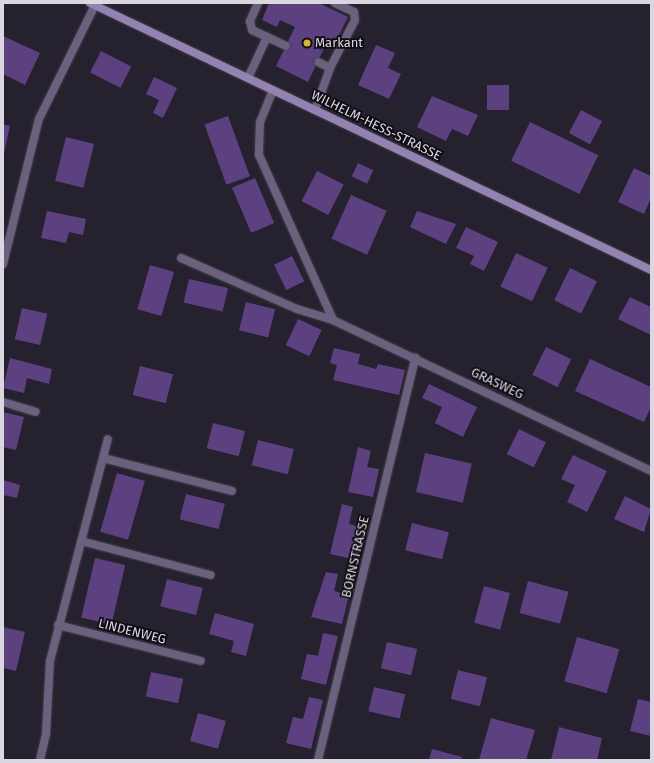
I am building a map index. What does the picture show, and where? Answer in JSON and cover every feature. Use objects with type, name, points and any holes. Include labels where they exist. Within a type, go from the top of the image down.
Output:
[{"type":"main road","name":"WILHELM-HESS-STRASSE","points":[[93,4],[651,270]]},
{"type":"street","points":[[258,3],[250,21],[252,30],[286,46]]},
{"type":"street","points":[[315,110],[330,68],[355,20],[354,12],[335,3]]},
{"type":"street","points":[[3,264],[39,119],[93,4]]},
{"type":"street","points":[[248,78],[267,37]]},
{"type":"street","points":[[318,62],[330,68]]},
{"type":"street","points":[[273,90],[260,122],[259,155],[333,320]]},
{"type":"street","name":"GRASWEG","points":[[181,258],[297,309],[333,320],[651,470]]},
{"type":"street","name":"BORNSTRASSE","points":[[318,760],[415,358]]},
{"type":"street","points":[[3,402],[36,412]]},
{"type":"street","points":[[40,760],[46,734],[50,661],[58,625],[108,439]]},
{"type":"street","points":[[103,458],[232,491]]},
{"type":"street","points":[[81,541],[211,575]]},
{"type":"street","name":"LINDENWEG","points":[[58,625],[201,661]]},
{"type":"building","name":"Markant","points":[[269,3],[319,3],[348,17],[334,45],[327,42],[308,82],[276,66],[295,27],[280,20],[277,27],[262,20]]},
{"type":"building","points":[[3,36],[40,53],[25,85],[3,74]]},
{"type":"building","points":[[376,45],[395,53],[388,68],[401,74],[389,99],[358,85]]},
{"type":"building","points":[[101,51],[131,66],[120,88],[90,72]]},
{"type":"building","points":[[154,77],[177,88],[163,118],[153,113],[159,100],[146,94]]},
{"type":"building","points":[[487,85],[509,85],[509,110],[487,110]]},
{"type":"building","points":[[432,96],[478,115],[468,136],[452,129],[446,141],[417,127]]},
{"type":"building","points":[[581,110],[602,121],[590,144],[569,133]]},
{"type":"building","points":[[228,116],[250,176],[226,185],[205,125]]},
{"type":"building","points":[[530,122],[598,155],[579,194],[511,161]]},
{"type":"building","points":[[3,124],[10,126],[4,153],[3,153]]},
{"type":"building","points":[[66,137],[94,144],[83,188],[55,181]]},
{"type":"building","points":[[358,163],[373,170],[367,184],[352,177]]},
{"type":"building","points":[[634,168],[651,176],[651,198],[644,214],[618,202]]},
{"type":"building","points":[[317,171],[344,185],[328,215],[302,201]]},
{"type":"building","points":[[255,178],[274,223],[251,233],[232,188]]},
{"type":"building","points":[[351,195],[387,211],[367,255],[331,239]]},
{"type":"building","points":[[47,211],[86,219],[83,235],[69,232],[66,243],[41,238]]},
{"type":"building","points":[[417,211],[456,224],[446,244],[410,227]]},
{"type":"building","points":[[466,227],[498,242],[484,271],[470,264],[474,256],[456,248]]},
{"type":"building","points":[[516,253],[548,268],[532,301],[500,287]]},
{"type":"building","points":[[292,256],[304,281],[286,290],[274,265]]},
{"type":"building","points":[[150,265],[174,272],[161,316],[137,309]]},
{"type":"building","points":[[570,268],[597,281],[581,314],[554,300]]},
{"type":"building","points":[[189,279],[228,288],[223,311],[184,302]]},
{"type":"building","points":[[630,297],[651,307],[651,335],[618,319]]},
{"type":"building","points":[[246,302],[275,309],[268,337],[239,330]]},
{"type":"building","points":[[22,308],[47,314],[40,345],[15,339]]},
{"type":"building","points":[[298,319],[322,330],[309,356],[286,345]]},
{"type":"building","points":[[546,347],[571,359],[558,387],[532,375]]},
{"type":"building","points":[[334,348],[360,354],[358,364],[376,369],[378,364],[405,370],[399,395],[333,380],[337,365],[330,363]]},
{"type":"building","points":[[10,358],[52,369],[49,384],[27,378],[24,393],[3,388]]},
{"type":"building","points":[[590,359],[651,387],[651,407],[644,422],[575,391]]},
{"type":"building","points":[[140,366],[173,374],[166,403],[133,395]]},
{"type":"building","points":[[429,384],[477,407],[463,437],[435,423],[442,407],[422,398]]},
{"type":"building","points":[[3,412],[24,417],[16,450],[3,447]]},
{"type":"building","points":[[213,423],[245,431],[239,456],[207,448]]},
{"type":"building","points":[[519,429],[546,442],[534,467],[507,454]]},
{"type":"building","points":[[258,440],[294,449],[288,474],[252,465]]},
{"type":"building","points":[[358,447],[371,451],[367,467],[379,469],[373,497],[348,492]]},
{"type":"building","points":[[425,453],[472,464],[463,503],[416,492]]},
{"type":"building","points":[[573,455],[607,471],[587,512],[567,502],[575,485],[561,479]]},
{"type":"building","points":[[117,473],[145,481],[128,540],[100,532]]},
{"type":"building","points":[[3,480],[20,485],[17,498],[3,495]]},
{"type":"building","points":[[186,494],[225,504],[219,529],[180,519]]},
{"type":"building","points":[[625,496],[651,509],[644,532],[614,519]]},
{"type":"building","points":[[342,504],[353,507],[349,524],[365,528],[357,560],[330,554]]},
{"type":"building","points":[[412,523],[449,532],[442,559],[405,550]]},
{"type":"building","points":[[95,558],[125,565],[111,624],[81,617]]},
{"type":"building","points":[[326,572],[338,574],[334,591],[349,595],[342,624],[311,617]]},
{"type":"building","points":[[167,579],[203,588],[196,615],[160,606]]},
{"type":"building","points":[[528,581],[569,592],[560,624],[519,613]]},
{"type":"building","points":[[484,586],[510,593],[500,630],[474,623]]},
{"type":"building","points":[[215,613],[254,624],[246,656],[231,652],[234,641],[209,634]]},
{"type":"building","points":[[3,627],[25,632],[16,671],[3,668]]},
{"type":"building","points":[[323,633],[338,636],[326,685],[301,679],[307,654],[318,656]]},
{"type":"building","points":[[577,637],[619,649],[607,693],[564,681]]},
{"type":"building","points":[[387,642],[417,649],[411,675],[381,668]]},
{"type":"building","points":[[458,670],[487,677],[480,706],[451,699]]},
{"type":"building","points":[[151,672],[183,679],[178,703],[146,696]]},
{"type":"building","points":[[374,687],[405,694],[400,719],[368,711]]},
{"type":"building","points":[[309,697],[323,700],[311,749],[286,743],[293,717],[303,719]]},
{"type":"building","points":[[638,699],[651,702],[651,736],[630,731]]},
{"type":"building","points":[[198,713],[226,721],[218,749],[190,741]]},
{"type":"building","points":[[491,718],[535,730],[526,760],[479,760]]},
{"type":"building","points":[[559,727],[602,738],[597,760],[551,760]]},
{"type":"building","points":[[432,749],[462,757],[461,760],[429,760]]},
{"type":"place","name":"Markant","points":[[307,43]]}]
